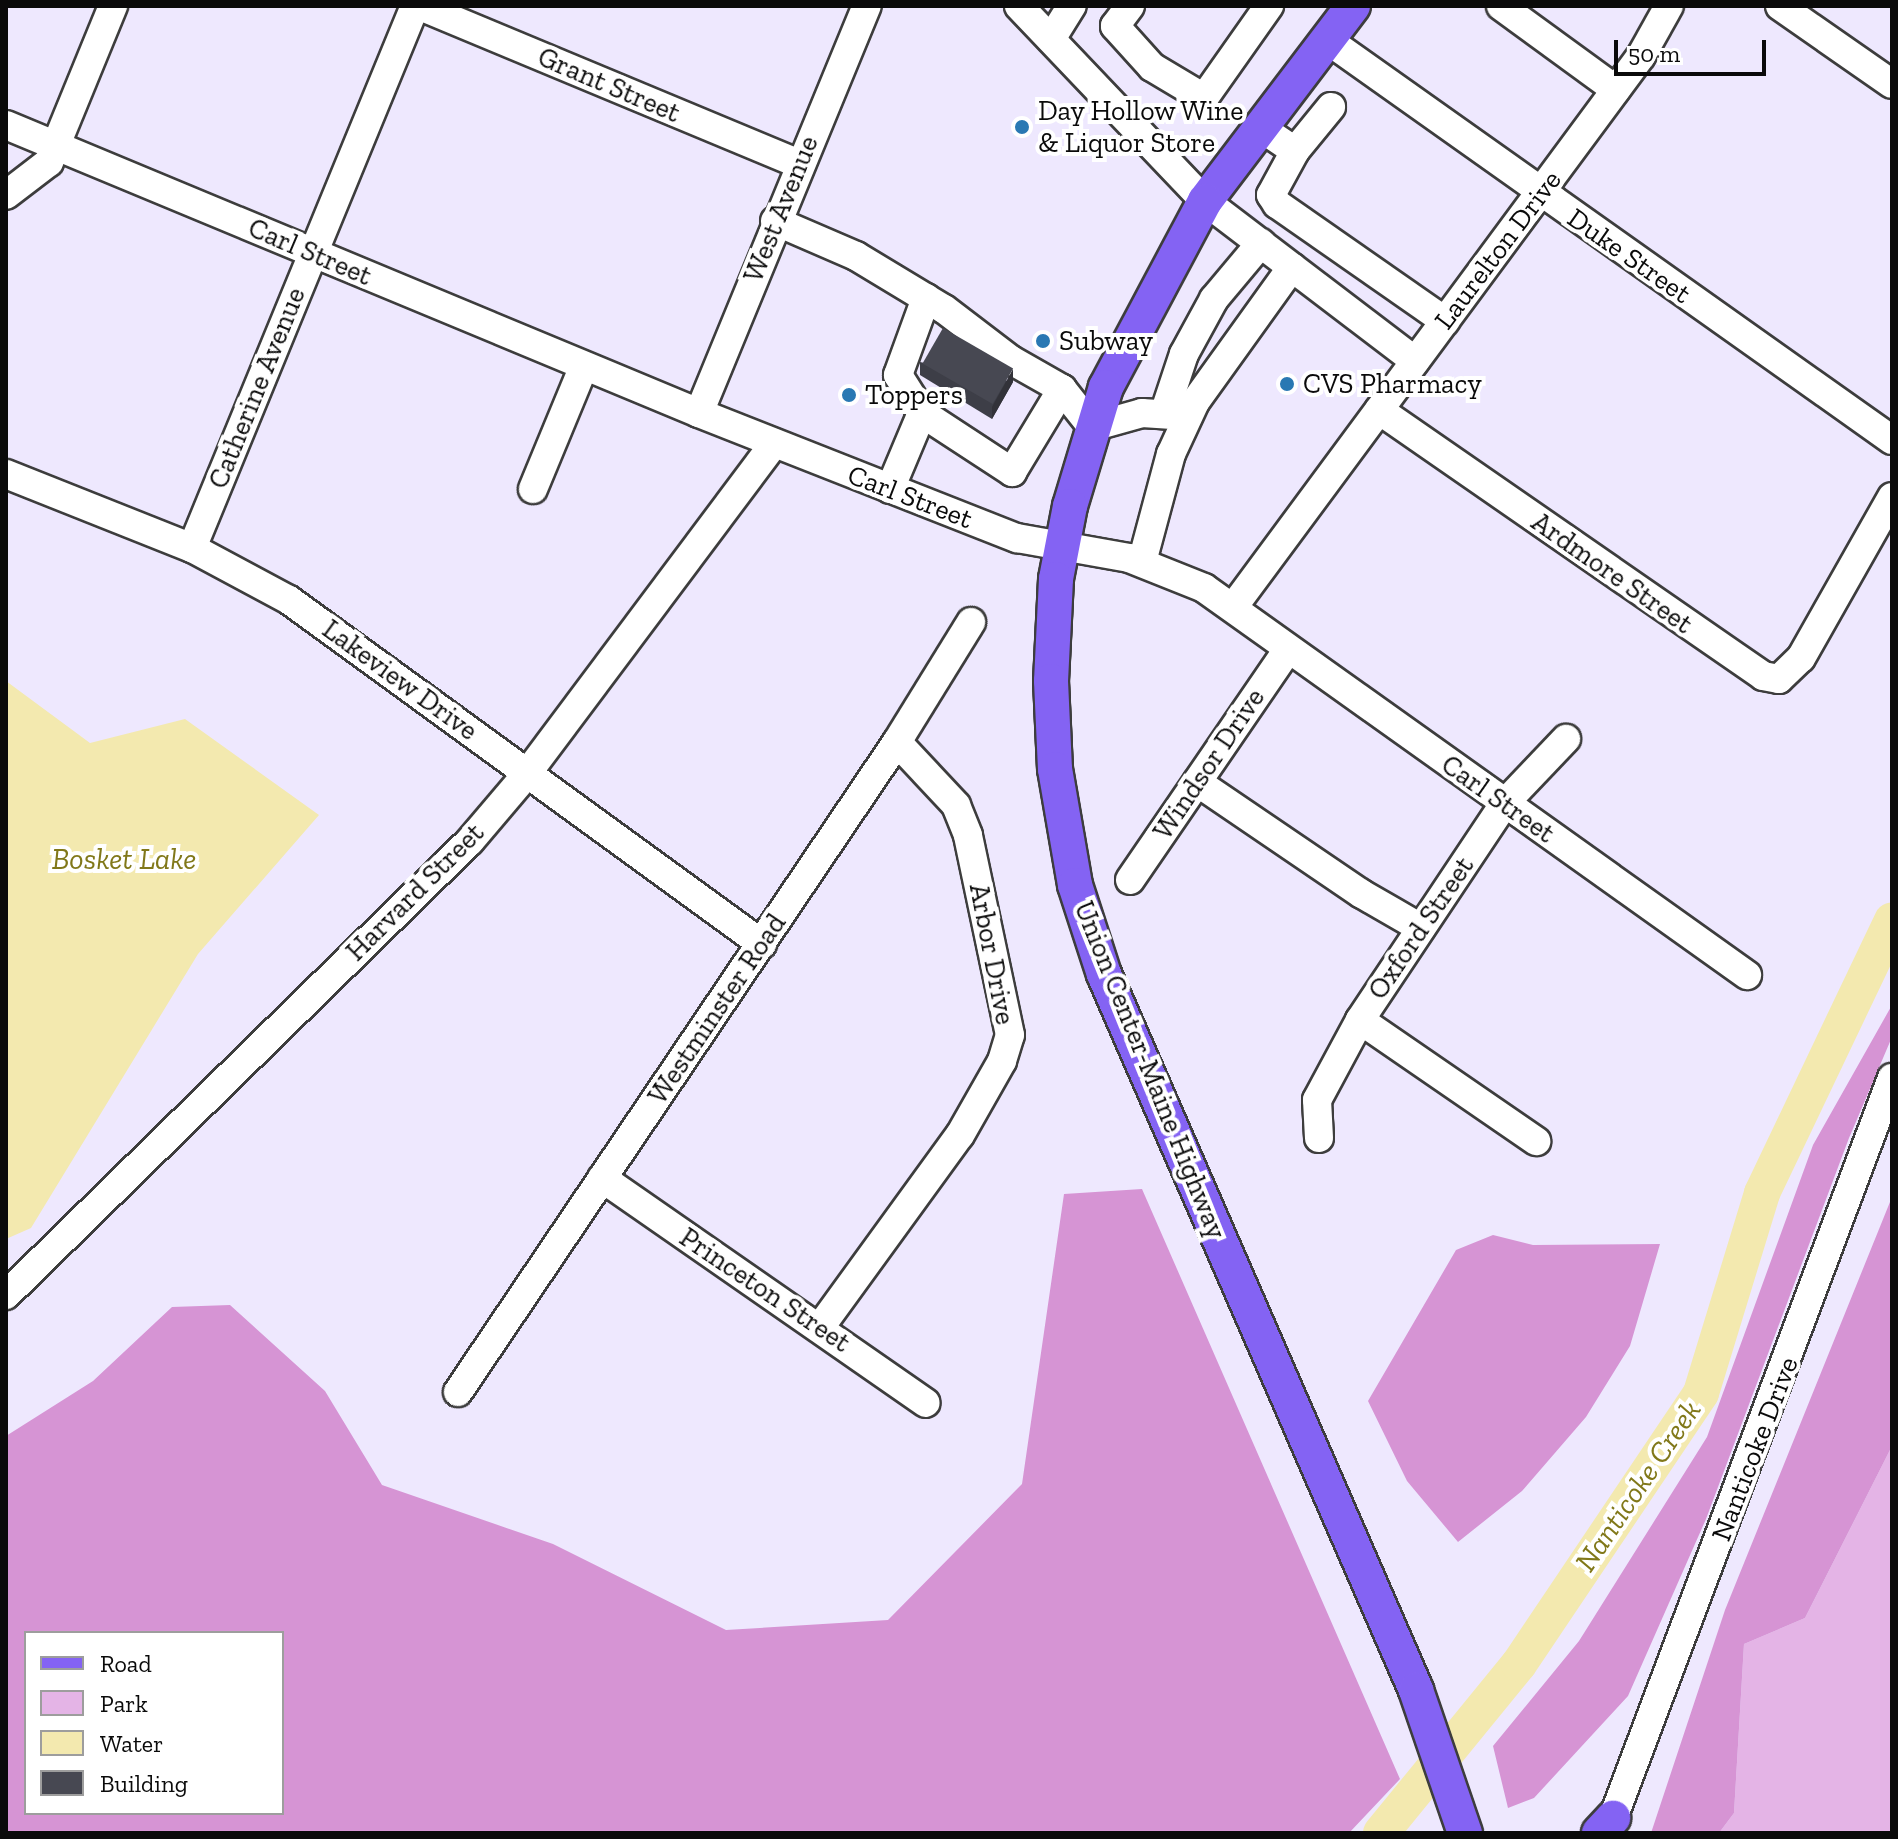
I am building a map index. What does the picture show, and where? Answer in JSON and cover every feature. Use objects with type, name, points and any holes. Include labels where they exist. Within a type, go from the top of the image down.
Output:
[{"type":"main road","name":"Union Center-Maine Highway","points":[[1353,6],[1205,201],[1125,347],[1092,427],[1061,548],[1051,681],[1055,769],[1079,897],[1137,1053],[1416,1690],[1465,1833]]},
{"type":"street","points":[[6,195],[49,162],[113,6]]},
{"type":"street","name":"Grant Street","points":[[417,6],[798,163]]},
{"type":"street","name":"Catherine Avenue","points":[[192,548],[417,6]]},
{"type":"street","name":"West Avenue","points":[[699,413],[798,163],[867,6]]},
{"type":"street","points":[[1019,6],[1205,201],[1415,361]]},
{"type":"street","points":[[1051,39],[1072,6]]},
{"type":"street","points":[[1130,6],[1115,26],[1152,67],[1204,98],[1269,6]]},
{"type":"street","points":[[1501,6],[1616,90]]},
{"type":"street","name":"Laurelton Drive","points":[[1234,606],[1616,90],[1669,6]]},
{"type":"street","points":[[1780,6],[1892,84]]},
{"type":"street","name":"Duke Street","points":[[1329,41],[1540,194],[1892,440]]},
{"type":"street","points":[[1331,107],[1295,151],[1271,195],[1277,204],[1445,321]]},
{"type":"street","name":"Carl Street","points":[[6,125],[774,444],[1017,538],[1142,562],[1234,606],[1288,649],[1747,975]]},
{"type":"street","points":[[1261,128],[1295,151]]},
{"type":"street","points":[[775,221],[856,256],[926,298],[1011,360],[1062,389],[1092,427],[1142,413],[1176,415]]},
{"type":"street","points":[[1142,562],[1171,454],[1184,354],[1214,299],[1261,243]]},
{"type":"street","points":[[1176,415],[1292,267]]},
{"type":"street","points":[[926,298],[898,375],[922,413],[1012,472],[1062,389]]},
{"type":"street","points":[[533,489],[584,366]]},
{"type":"street","name":"Ardmore Street","points":[[1379,410],[1763,676],[1779,679],[1788,674],[1892,497]]},
{"type":"street","points":[[890,489],[922,413]]},
{"type":"street","name":"Harvard Street","points":[[6,1295],[470,841],[526,775],[774,444]]},
{"type":"street","name":"Lakeview Drive","points":[[6,474],[192,548],[289,600],[438,704],[526,775],[762,944]]},
{"type":"street","name":"Westminster Road","points":[[458,1392],[897,742],[971,622]]},
{"type":"street","name":"Windsor Drive","points":[[1130,880],[1288,649]]},
{"type":"street","name":"Oxford Street","points":[[1319,1138],[1317,1100],[1360,1020],[1504,804],[1566,739]]},
{"type":"street","name":"Arbor Drive","points":[[821,1326],[960,1135],[1002,1061],[1010,1035],[968,835],[956,805],[897,742]]},
{"type":"street","points":[[1197,782],[1362,894],[1421,928]]},
{"type":"street","points":[[1360,1020],[1536,1141]]},
{"type":"street","name":"Nanticoke Drive","points":[[1607,1828],[1892,1078]]},
{"type":"street","name":"Princeton Street","points":[[602,1178],[821,1326],[926,1403]]},
{"type":"green space","points":[[1892,1446],[1892,1833],[1719,1833],[1734,1813],[1744,1644],[1805,1618]]},
{"type":"shaded area","points":[[1892,1005],[1892,1037],[1849,1138],[1706,1519],[1628,1696],[1534,1798],[1508,1808],[1493,1746],[1579,1641],[1707,1437],[1813,1145]]},
{"type":"shaded area","points":[[1142,1189],[1400,1779],[1349,1833],[6,1833],[6,1436],[93,1381],[172,1307],[230,1305],[325,1391],[382,1485],[553,1544],[726,1630],[888,1620],[1022,1484],[1064,1194]]},
{"type":"shaded area","points":[[1892,1197],[1892,1446],[1805,1618],[1744,1644],[1734,1813],[1719,1833],[1651,1833],[1725,1610]]},
{"type":"shaded area","points":[[1493,1235],[1533,1245],[1660,1244],[1630,1346],[1586,1417],[1522,1491],[1458,1542],[1407,1481],[1368,1401],[1456,1250]]},
{"type":"water","name":"Bosket Lake","points":[[6,681],[90,743],[185,719],[319,815],[198,954],[31,1228],[6,1239]]},
{"type":"building","points":[[943,328],[1013,368],[993,404],[922,364]]},
{"type":"waterway","name":"Nanticoke Creek","points":[[1381,1833],[1519,1664],[1701,1393],[1762,1193],[1892,920]]},
{"type":"place","name":"Day Hollow Wine & Liquor Store","points":[[1022,127]]},
{"type":"place","name":"Subway","points":[[1043,341]]},
{"type":"place","name":"CVS Pharmacy","points":[[1287,384]]},
{"type":"place","name":"Toppers","points":[[849,395]]}]
